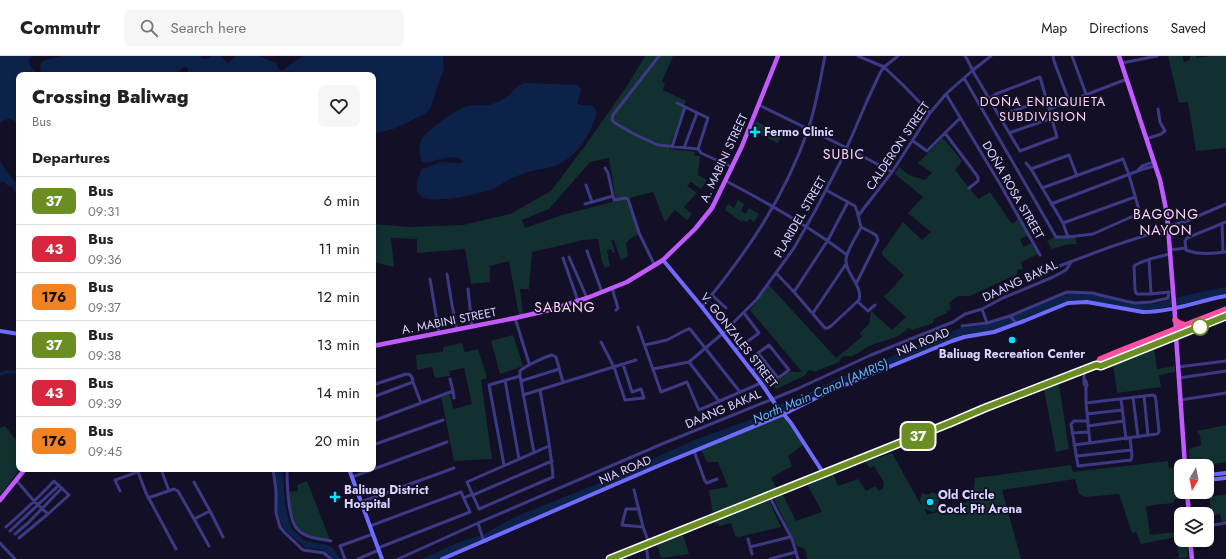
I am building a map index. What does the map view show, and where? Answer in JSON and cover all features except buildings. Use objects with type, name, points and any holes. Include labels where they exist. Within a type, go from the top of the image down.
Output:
[{"type":"highway","points":[[1096,365],[1100,359],[1226,309]]},
{"type":"highway","points":[[610,559],[1226,313]]},
{"type":"highway","points":[[1096,365],[1101,366],[1226,316]]},
{"type":"highway","points":[[1175,320],[1186,325]]},
{"type":"main road","name":"A. MABINI STREET","points":[[376,345],[550,310],[587,298],[627,282],[655,266],[685,240],[705,218],[715,203],[742,146],[778,56]]},
{"type":"main road","points":[[1119,56],[1164,196],[1176,329]]},
{"type":"main road","points":[[1176,336],[1184,459]]},
{"type":"main road","points":[[0,500],[23,472]]},
{"type":"main road","points":[[1191,547],[1192,559]]},
{"type":"street","points":[[659,56],[613,115],[612,119],[615,123],[654,144],[698,149],[701,153],[732,167]]},
{"type":"street","points":[[702,307],[746,251],[774,207],[793,167],[808,129],[825,56]]},
{"type":"street","points":[[858,56],[884,67],[930,113]]},
{"type":"street","name":"PLARIDEL STREET","points":[[689,362],[744,313],[757,299],[776,273],[807,226],[826,190],[884,67],[898,56]]},
{"type":"street","points":[[965,56],[989,99],[1020,150],[1057,136],[1040,78],[996,94],[989,99]]},
{"type":"street","name":"CALDERON STREET","points":[[858,216],[892,172],[930,113],[946,94],[990,56]]},
{"type":"street","points":[[1053,56],[1069,100]]},
{"type":"street","points":[[1072,56],[1086,94]]},
{"type":"street","points":[[1122,63],[1157,56]]},
{"type":"street","points":[[964,78],[1056,237],[1092,234],[1140,213],[1123,159],[1042,188]]},
{"type":"street","points":[[1049,108],[1127,78]]},
{"type":"street","name":"DOÑA ROSA STREET","points":[[946,94],[1000,184],[1040,255]]},
{"type":"street","points":[[1000,116],[1047,99]]},
{"type":"street","points":[[677,103],[708,118],[698,149]]},
{"type":"street","points":[[759,105],[892,172]]},
{"type":"street","points":[[672,147],[685,107]]},
{"type":"street","points":[[1146,138],[1161,134],[1164,131],[1160,122],[1158,109]]},
{"type":"street","points":[[684,148],[697,113]]},
{"type":"street","points":[[913,141],[927,150],[960,118]]},
{"type":"street","points":[[1009,133],[1052,118]]},
{"type":"street","points":[[945,133],[978,177],[978,181],[969,188]]},
{"type":"street","points":[[1031,169],[1069,155],[1077,176]]},
{"type":"street","points":[[1026,163],[1063,223],[1068,237]]},
{"type":"street","points":[[1051,204],[1137,172],[1154,164]]},
{"type":"street","points":[[605,168],[608,173],[614,200],[625,198],[628,200],[639,232],[655,266]]},
{"type":"street","points":[[726,181],[807,226],[847,255]]},
{"type":"street","points":[[586,185],[592,202]]},
{"type":"street","points":[[813,313],[846,264],[847,255],[861,228],[856,208],[826,190]]},
{"type":"street","points":[[585,204],[613,196]]},
{"type":"street","points":[[1063,223],[1135,196]]},
{"type":"street","points":[[794,292],[828,240],[848,202]]},
{"type":"street","name":"DAANG BAKAL","points":[[1054,268],[1184,222],[1226,204]]},
{"type":"street","points":[[1224,222],[1224,252],[1207,254],[1195,253],[1186,250],[1186,248],[1185,241],[1187,238],[1224,222]]},
{"type":"street","points":[[856,284],[878,240],[876,235],[861,228]]},
{"type":"street","points":[[1172,293],[1139,295],[1136,293],[1133,268],[1135,264],[1169,252],[1186,248]]},
{"type":"street","points":[[587,251],[602,292]]},
{"type":"street","points":[[569,257],[587,298]]},
{"type":"street","points":[[562,258],[578,301]]},
{"type":"street","points":[[1149,259],[1151,294]]},
{"type":"street","name":"V. GONZALES STREET","points":[[663,260],[762,383],[776,405],[791,423],[824,474]]},
{"type":"street","name":"DAANG BAKAL","points":[[398,559],[478,523],[772,398],[797,389],[864,358],[953,322],[965,314],[982,309],[1003,298],[1053,277],[1066,270],[1072,261]]},
{"type":"street","points":[[776,273],[825,328],[828,328],[858,302],[860,298],[860,292],[846,264]]},
{"type":"street","points":[[447,274],[457,329]]},
{"type":"street","points":[[430,279],[439,333]]},
{"type":"street","points":[[612,288],[618,308],[616,310]]},
{"type":"street","points":[[468,289],[472,326]]},
{"type":"street","points":[[962,326],[987,323],[1011,317],[1067,292],[1092,293],[1125,301],[1143,303],[1168,298],[1172,293]]},
{"type":"street","points":[[712,295],[726,308]]},
{"type":"street","name":"NIA ROAD","points":[[442,559],[783,413],[828,392],[952,341],[964,337],[994,332],[1062,305],[1080,302],[1093,302],[1143,312],[1174,308],[1226,296]]},
{"type":"street","points":[[858,302],[868,311],[875,305]]},
{"type":"street","points":[[982,309],[987,323]]},
{"type":"street","points":[[736,350],[759,333],[744,313]]},
{"type":"street","points":[[1011,317],[1016,322]]},
{"type":"street","points":[[515,318],[529,363]]},
{"type":"street","points":[[638,327],[661,392],[687,382],[699,410],[762,383]]},
{"type":"street","points":[[645,345],[667,340],[689,329],[706,348],[740,392]]},
{"type":"street","points":[[0,331],[16,334]]},
{"type":"street","points":[[601,342],[614,367],[625,400],[644,398],[641,389],[632,392],[623,364]]},
{"type":"street","points":[[769,345],[789,370],[778,378],[765,361],[758,352],[769,345]]},
{"type":"street","points":[[534,453],[520,376],[521,370],[550,356],[556,357],[563,382]]},
{"type":"street","points":[[523,395],[636,360]]},
{"type":"street","points":[[751,370],[765,361]]},
{"type":"street","points":[[1178,367],[1226,361]]},
{"type":"street","points":[[653,369],[689,362],[719,401]]},
{"type":"street","points":[[521,381],[559,369]]},
{"type":"street","points":[[1084,370],[1084,379],[1087,385],[1086,403],[1090,442]]},
{"type":"street","points":[[1179,378],[1226,371]]},
{"type":"street","points":[[376,384],[410,374],[421,404]]},
{"type":"street","points":[[504,465],[489,385],[520,376]]},
{"type":"street","points":[[450,379],[454,398]]},
{"type":"street","points":[[505,380],[519,459]]},
{"type":"street","points":[[376,396],[413,382]]},
{"type":"street","points":[[376,420],[421,404],[452,390]]},
{"type":"street","points":[[540,390],[552,461],[553,477],[479,509],[467,482],[549,446]]},
{"type":"street","points":[[1180,400],[1226,393]]},
{"type":"street","points":[[1074,445],[1158,434],[1159,429],[1156,398],[1153,395],[1086,403]]},
{"type":"street","points":[[1144,396],[1148,436]]},
{"type":"street","points":[[1133,398],[1138,437]]},
{"type":"street","points":[[1121,399],[1126,439]]},
{"type":"street","points":[[1087,414],[1122,410]]},
{"type":"street","points":[[376,444],[443,420]]},
{"type":"street","points":[[1088,421],[1072,422],[1072,433],[1078,466],[1127,461],[1132,459],[1130,438]]},
{"type":"street","points":[[1088,426],[1124,421]]},
{"type":"street","points":[[1072,433],[1089,432]]},
{"type":"street","points":[[376,469],[447,442]]},
{"type":"street","points":[[1077,456],[1131,450]]},
{"type":"street","points":[[694,451],[705,481],[707,482],[717,479]]},
{"type":"street","points":[[464,499],[471,498],[473,495],[552,461]]},
{"type":"street","points":[[361,502],[454,468]]},
{"type":"street","points":[[120,491],[115,480],[135,472]]},
{"type":"street","points":[[138,472],[148,498],[176,549]]},
{"type":"street","points":[[162,472],[168,491]]},
{"type":"street","points":[[273,472],[276,490],[276,513],[280,527],[289,538],[303,550],[324,553],[331,559]]},
{"type":"street","points":[[287,472],[290,511],[296,529],[307,536],[331,542]]},
{"type":"street","points":[[350,472],[382,559]]},
{"type":"street","points":[[352,478],[368,472]]},
{"type":"street","points":[[1214,474],[1226,473]]},
{"type":"street","points":[[1214,479],[1226,478]]},
{"type":"street","points":[[16,480],[34,501],[48,514]]},
{"type":"street","points":[[6,527],[54,481],[59,485],[69,495],[19,538]]},
{"type":"street","points":[[194,482],[223,537]]},
{"type":"street","points":[[10,530],[59,485]]},
{"type":"street","points":[[15,534],[28,523],[62,488]]},
{"type":"street","points":[[148,498],[174,489],[178,491],[209,546]]},
{"type":"street","points":[[634,490],[647,544],[648,559]]},
{"type":"street","points":[[358,559],[470,512],[461,492],[370,526]]},
{"type":"street","points":[[769,496],[790,537],[798,559]]},
{"type":"street","points":[[639,509],[626,509],[622,527],[643,527]]},
{"type":"street","points":[[194,519],[210,511]]},
{"type":"street","points":[[478,523],[484,542]]},
{"type":"street","points":[[1214,525],[1226,523]]},
{"type":"street","points":[[345,559],[340,546],[373,534]]},
{"type":"street","points":[[750,546],[790,537]]},
{"type":"street","points":[[748,539],[752,554]]},
{"type":"street","points":[[0,543],[15,559]]},
{"type":"street","points":[[770,559],[779,558],[796,552]]},
{"type":"green space","points":[[645,56],[673,56],[662,82],[665,84],[663,90],[686,101],[669,149],[696,152],[694,155],[700,156],[698,175],[707,180],[701,189],[691,182],[687,186],[697,193],[684,207],[692,214],[687,220],[675,210],[665,222],[653,192],[629,198],[641,233],[631,238],[626,243],[628,257],[621,260],[614,240],[611,240],[615,252],[613,253],[611,249],[607,250],[610,266],[605,268],[602,262],[598,239],[584,240],[532,252],[529,289],[520,289],[523,315],[519,316],[509,261],[490,266],[490,282],[471,284],[465,249],[417,253],[417,239],[391,238],[394,267],[376,263],[376,224],[409,227],[463,225],[510,214],[551,191],[627,86]],"holes":[[[609,158],[616,201],[562,215],[525,228],[522,220],[549,209],[590,162]]]},
{"type":"green space","points":[[1168,56],[1182,56],[1184,62],[1190,60],[1190,56],[1196,56],[1197,58],[1226,56],[1226,148],[1196,151],[1188,102],[1179,103]]},
{"type":"green space","points":[[756,121],[782,135],[778,143],[759,134],[759,132],[753,129]]},
{"type":"green space","points":[[943,138],[962,161],[955,170],[978,199],[990,192],[1012,224],[1018,219],[1028,235],[1020,239],[1023,247],[1031,243],[1038,254],[1021,262],[1023,269],[1017,270],[1017,274],[970,296],[958,296],[949,303],[951,309],[946,311],[947,313],[934,319],[933,323],[912,330],[908,328],[896,337],[869,346],[855,355],[845,356],[841,358],[839,362],[814,372],[812,370],[807,371],[804,376],[776,389],[773,385],[768,389],[755,371],[759,367],[764,373],[770,370],[773,373],[768,378],[773,384],[789,372],[802,372],[750,310],[769,285],[836,358],[862,337],[860,333],[869,324],[871,311],[892,330],[906,317],[883,296],[888,293],[904,275],[883,256],[882,252],[903,222],[922,240],[931,232],[908,213],[923,197],[895,174],[899,167],[909,175],[925,180],[932,173],[918,163]]},
{"type":"green space","points":[[738,200],[744,204],[741,211],[746,214],[749,208],[759,214],[754,222],[750,219],[747,222],[743,220],[742,222],[725,210],[728,204],[734,208]]},
{"type":"green space","points":[[1055,237],[1075,237],[1077,244],[1065,245],[1052,249],[1047,241]]},
{"type":"green space","points":[[513,335],[523,366],[500,374],[491,341]]},
{"type":"green space","points":[[462,343],[465,352],[478,349],[487,378],[481,380],[492,459],[454,461],[441,396],[450,394],[453,409],[472,404],[464,368],[449,371],[450,376],[435,378],[432,367],[417,370],[416,355],[443,352],[443,347]]},
{"type":"green space","points":[[1154,348],[1157,369],[1175,366],[1175,372],[1159,375],[1161,387],[1117,393],[1113,363]]},
{"type":"green space","points":[[1059,384],[1069,449],[1056,452],[1044,390]]},
{"type":"green space","points":[[783,416],[804,444],[788,456],[792,466],[771,478],[777,489],[713,514],[709,490],[728,487],[718,462],[707,462],[701,450]]},
{"type":"green space","points":[[1226,425],[1226,462],[1214,464],[1214,459],[1190,459],[1189,449],[1201,445],[1200,435],[1197,431]]},
{"type":"green space","points":[[5,426],[16,440],[16,472],[18,472],[1,494],[0,493],[0,428]]},
{"type":"green space","points":[[892,453],[921,505],[920,500],[922,493],[928,495],[932,492],[937,494],[940,499],[938,504],[941,508],[933,512],[924,509],[927,515],[973,500],[975,478],[1071,465],[1073,472],[1168,461],[1169,468],[1174,467],[1175,499],[1173,503],[1146,507],[1150,535],[1174,532],[1174,537],[1141,544],[1136,532],[1132,533],[1119,494],[1085,497],[1079,494],[1075,479],[1002,490],[1021,559],[807,559],[805,549],[797,546],[773,497],[782,493],[796,521],[822,512],[807,484],[833,473],[838,486],[858,479],[866,491],[875,486],[879,491],[883,488],[884,482],[874,466],[870,468],[865,462]]},
{"type":"green space","points":[[307,481],[330,540],[317,539],[298,531],[289,503],[289,492],[298,491],[297,485]]},
{"type":"green space","points":[[1226,495],[1226,522],[1222,523],[1220,514],[1214,516],[1214,507],[1211,507],[1209,499],[1214,499],[1214,496]]},
{"type":"green space","points":[[768,498],[781,527],[739,537],[735,536],[731,523],[719,526],[717,523],[715,525],[714,522]]},
{"type":"green space","points":[[683,535],[689,554],[661,558],[657,545]]},
{"type":"green space","points":[[1178,547],[1187,547],[1188,557],[1174,559],[1179,557]]},
{"type":"water","points":[[0,56],[34,56],[30,57],[29,63],[35,72],[16,72],[16,123],[8,119],[0,123]]},
{"type":"water","points":[[61,56],[201,56],[201,58],[207,59],[212,56],[221,56],[228,63],[236,56],[259,56],[276,63],[280,70],[283,70],[303,56],[443,56],[444,70],[430,109],[425,114],[393,129],[376,133],[376,72],[187,72],[188,68],[185,67],[179,72],[41,72],[41,62]]},
{"type":"water","points":[[525,83],[578,85],[581,89],[578,104],[593,107],[597,112],[589,134],[575,153],[559,164],[549,168],[525,173],[508,180],[496,188],[479,193],[448,199],[429,199],[419,195],[417,184],[422,169],[441,162],[461,163],[463,161],[450,158],[425,163],[421,161],[420,143],[422,138],[433,127],[463,108],[471,105],[489,105],[496,103]]},
{"type":"water","points":[[0,161],[16,183],[16,193],[12,187],[7,185],[5,182],[0,182]]},
{"type":"water","name":"North Main Canal (AMRIS)","points":[[1226,287],[1226,295],[1147,311],[1086,300],[1069,301],[997,329],[961,335],[911,355],[776,415],[437,559],[422,559],[457,543],[482,535],[515,517],[609,479],[697,439],[758,417],[765,411],[835,380],[960,328],[980,326],[1003,320],[1068,294],[1091,294],[1124,303],[1155,304],[1187,295]]},
{"type":"water","points":[[275,472],[283,472],[285,505],[293,530],[305,541],[328,545],[333,548],[340,559],[333,559],[323,550],[306,548],[283,528],[278,514]]},
{"type":"waterway","name":"North Main Canal (AMRIS)","points":[[0,374],[16,372]]},
{"type":"bus line","name":"37","points":[[610,559],[797,485],[985,408],[1096,365],[1101,366],[1138,352],[1226,316]]},
{"type":"place","name":"Fermo Clinic","points":[[755,132]]},
{"type":"place","name":"Baliuag Recreation Center","points":[[1012,340]]},
{"type":"place","name":"Baliuag District Hospital","points":[[335,497]]},
{"type":"place","name":"Old Circle Cock Pit Arena","points":[[930,502]]},
{"type":"district","name":"DOÑA ENRIQUIETA SUBDIVISION","points":[[1043,108]]},
{"type":"district","name":"SUBIC","points":[[844,154]]},
{"type":"district","name":"BAGONG NAYON","points":[[1166,222]]},
{"type":"district","name":"SABANG","points":[[565,307]]}]
